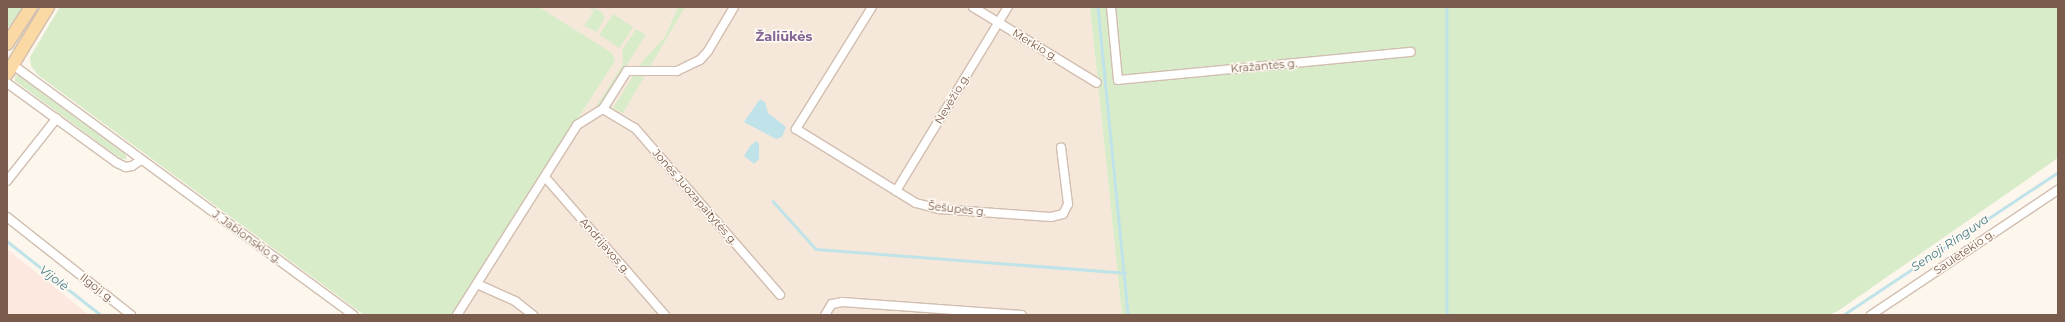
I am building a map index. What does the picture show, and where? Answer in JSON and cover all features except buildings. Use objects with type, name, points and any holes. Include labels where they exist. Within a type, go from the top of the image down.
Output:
[{"type":"main road","points":[[7,44],[31,7]]},
{"type":"main road","points":[[9,67],[48,7]]},
{"type":"street","points":[[457,315],[577,125],[603,109],[627,71],[677,71],[694,63],[708,51],[734,7]]},
{"type":"street","name":"Šešupės g.","points":[[872,7],[844,49],[796,129],[916,203],[939,209],[1051,217],[1063,214],[1068,204],[1062,147]]},
{"type":"street","name":"Merkio g.","points":[[974,7],[1097,83]]},
{"type":"street","name":"Nevėžio g.","points":[[896,191],[1008,7]]},
{"type":"street","name":"Kražantės g.","points":[[1111,7],[1118,80],[1410,52]]},
{"type":"street","name":"J. Jablonskio g.","points":[[9,67],[141,160],[353,315]]},
{"type":"street","points":[[7,82],[122,165],[132,166],[141,160]]},
{"type":"street","name":"Jonės Juozapaitytės g.","points":[[603,109],[634,128],[780,295]]},
{"type":"street","points":[[7,181],[56,118]]},
{"type":"street","name":"Andrijavos g.","points":[[545,177],[665,315]]},
{"type":"street","name":"Saulėtekio g.","points":[[1871,315],[2058,190]]},
{"type":"street","name":"Ilgoji g.","points":[[7,217],[131,315]]},
{"type":"street","points":[[477,284],[515,301],[533,315]]},
{"type":"street","points":[[825,315],[832,304],[842,302],[1022,315]]},
{"type":"shaded area","points":[[539,7],[1090,7],[1122,315],[451,315],[615,61]]},
{"type":"shaded area","points":[[7,249],[89,315],[7,315]]},
{"type":"green space","points":[[7,7],[22,7],[17,20],[7,28]]},
{"type":"green space","points":[[37,7],[33,22],[13,48],[13,46]]},
{"type":"green space","points":[[60,7],[539,7],[612,53],[615,61],[451,315],[364,315],[38,75],[31,66],[30,57]]},
{"type":"green space","points":[[589,7],[601,11],[605,18],[597,32],[584,26],[594,11]]},
{"type":"green space","points":[[678,7],[685,7],[623,113],[613,108],[644,59],[665,37]]},
{"type":"green space","points":[[1090,7],[2058,7],[2058,158],[1838,311],[1829,315],[1122,315]]},
{"type":"green space","points":[[613,14],[633,27],[620,48],[599,35]]},
{"type":"green space","points":[[636,29],[646,35],[597,111],[594,110],[623,64],[622,50]]},
{"type":"green space","points":[[18,75],[125,154],[127,159],[121,159],[15,81],[15,76]]},
{"type":"water","points":[[760,99],[765,102],[768,113],[786,127],[782,137],[776,139],[744,122]]},
{"type":"water","points":[[756,141],[759,144],[759,159],[754,164],[744,156],[750,146]]},
{"type":"waterway","points":[[1098,7],[1128,315]]},
{"type":"waterway","points":[[1447,7],[1447,315]]},
{"type":"waterway","name":"Senoji Ringuva","points":[[1843,315],[2058,172]]},
{"type":"waterway","points":[[773,201],[816,249],[1125,273]]},
{"type":"waterway","name":"Vijolė","points":[[7,241],[101,315]]},
{"type":"district","name":"Žaliūkės","points":[[784,36]]}]
